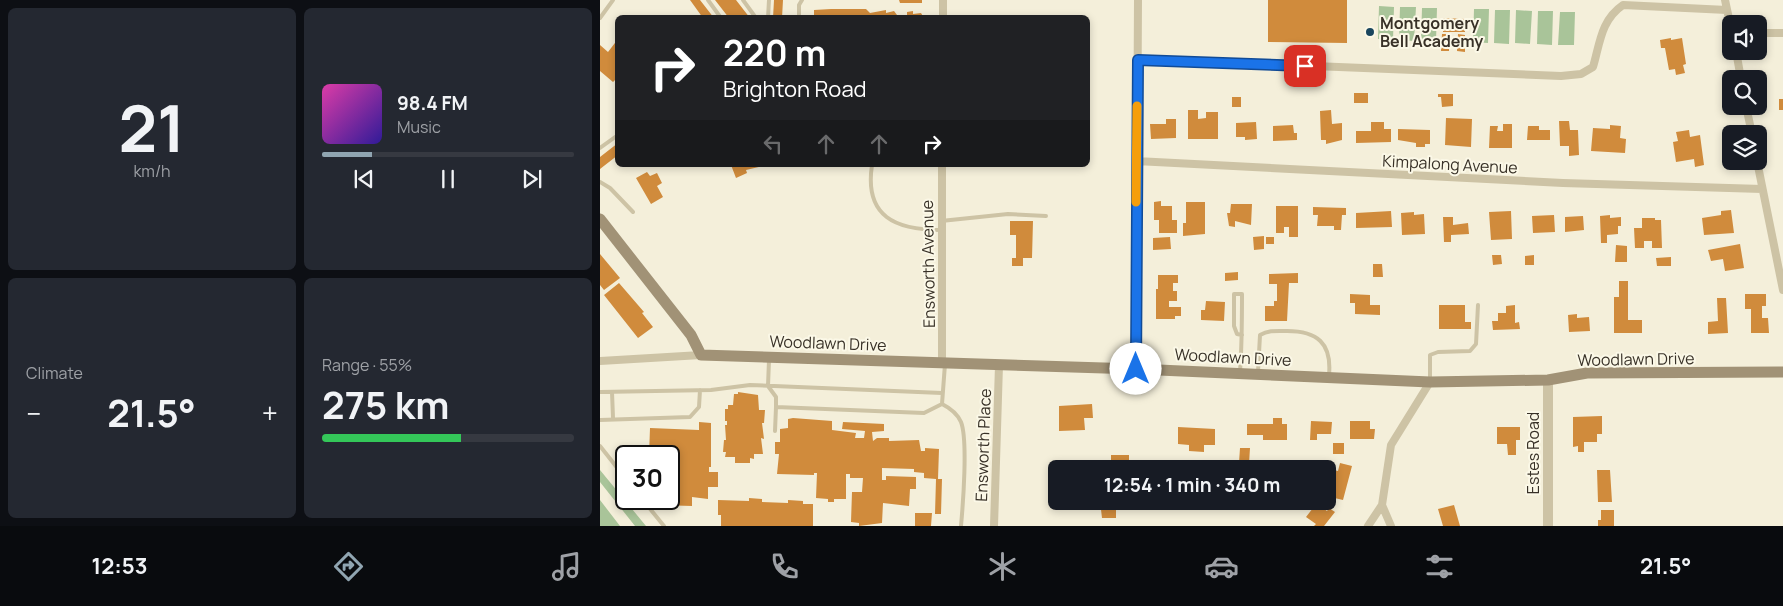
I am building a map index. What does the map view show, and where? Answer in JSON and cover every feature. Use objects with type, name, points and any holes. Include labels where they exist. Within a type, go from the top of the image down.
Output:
[{"type":"main road","points":[[600,219],[691,335],[700,355]]},
{"type":"main road","name":"Woodlawn Drive","points":[[700,355],[1136,369],[1430,382],[1548,380],[1587,373],[1783,372]]},
{"type":"street","points":[[943,0],[943,15]]},
{"type":"street","points":[[1136,369],[1138,0]]},
{"type":"street","points":[[1725,0],[1729,15]]},
{"type":"street","points":[[1138,60],[1561,76],[1581,74],[1593,67],[1604,28],[1611,13],[1623,5],[1728,10]]},
{"type":"street","points":[[1767,33],[1783,33]]},
{"type":"street","name":"Kimpalong Avenue","points":[[1136,162],[1554,183],[1762,189]]},
{"type":"street","name":"Ensworth Avenue","points":[[942,167],[941,230],[944,268],[944,363]]},
{"type":"street","points":[[1759,170],[1783,289]]},
{"type":"street","points":[[600,361],[700,355]]},
{"type":"street","name":"Ensworth Place","points":[[994,526],[999,365]]},
{"type":"street","name":"Estes Road","points":[[1548,380],[1548,526]]},
{"type":"street","points":[[1368,526],[1382,505],[1391,445],[1430,382]]},
{"type":"street","points":[[1382,505],[1391,526]]},
{"type":"lane","points":[[600,18],[613,0]]},
{"type":"lane","points":[[708,0],[719,15]]},
{"type":"lane","points":[[743,0],[754,15]]},
{"type":"lane","points":[[768,15],[769,0]]},
{"type":"lane","points":[[799,15],[799,5],[802,0]]},
{"type":"lane","points":[[600,148],[615,137]]},
{"type":"lane","points":[[872,167],[872,199],[883,215],[900,225],[918,230],[941,230]]},
{"type":"lane","points":[[600,182],[610,188],[633,212]]},
{"type":"lane","points":[[941,221],[1008,214],[1046,216]]},
{"type":"lane","points":[[1240,374],[1242,335],[1242,294],[1234,294],[1234,326],[1236,334],[1242,335]]},
{"type":"lane","points":[[1430,382],[1430,355],[1438,352],[1470,351],[1476,344],[1478,305]]},
{"type":"lane","points":[[1257,374],[1260,335],[1269,330],[1291,331],[1308,332],[1324,346],[1330,361],[1328,378]]},
{"type":"lane","points":[[769,357],[768,386],[776,397],[775,431]]},
{"type":"lane","points":[[942,404],[944,363]]},
{"type":"lane","points":[[600,392],[700,390],[741,385],[942,393]]},
{"type":"lane","points":[[600,420],[613,418],[690,417],[699,407],[700,390]]},
{"type":"lane","points":[[612,392],[613,418]]},
{"type":"lane","points":[[776,407],[924,413],[942,404]]},
{"type":"lane","points":[[942,404],[955,413],[962,427],[964,486],[961,526]]},
{"type":"lane","points":[[600,446],[615,465]]},
{"type":"lane","points":[[651,510],[664,526]]},
{"type":"green space","points":[[1379,6],[1394,7],[1393,40],[1378,39]]},
{"type":"green space","points":[[1400,7],[1416,7],[1414,41],[1399,40]]},
{"type":"green space","points":[[1422,8],[1437,8],[1436,41],[1421,41]]},
{"type":"green space","points":[[1474,9],[1489,9],[1488,43],[1473,42]]},
{"type":"green space","points":[[1495,10],[1510,10],[1509,44],[1494,43]]},
{"type":"green space","points":[[1516,10],[1532,11],[1530,44],[1515,43]]},
{"type":"green space","points":[[1538,11],[1553,11],[1552,45],[1537,44]]},
{"type":"green space","points":[[1560,12],[1575,12],[1574,45],[1558,45]]},
{"type":"green space","points":[[600,470],[615,488],[615,501],[600,482]]},
{"type":"green space","points":[[600,500],[620,526],[600,526]]},
{"type":"green space","points":[[622,510],[633,510],[646,526],[635,526]]},
{"type":"building","points":[[690,0],[700,0],[712,15],[701,15]]},
{"type":"building","points":[[715,0],[736,0],[748,15],[727,15]]},
{"type":"building","points":[[774,0],[783,0],[782,15],[773,15]]},
{"type":"building","points":[[899,0],[922,0],[922,3],[900,3]]},
{"type":"building","points":[[1268,0],[1347,0],[1347,43],[1268,42]]},
{"type":"building","points":[[866,9],[870,13],[886,10],[886,13],[894,11],[897,15],[814,15],[814,10]]},
{"type":"building","points":[[913,11],[913,14],[921,13],[922,15],[907,15],[907,12]]},
{"type":"building","points":[[1443,18],[1465,19],[1465,32],[1443,32]]},
{"type":"building","points":[[1442,34],[1449,34],[1449,51],[1441,51]]},
{"type":"building","points":[[1458,34],[1465,35],[1465,52],[1457,51]]},
{"type":"building","points":[[1671,38],[1671,40],[1682,38],[1686,64],[1683,65],[1685,73],[1676,75],[1675,69],[1669,70],[1665,48],[1661,48],[1660,40]]},
{"type":"building","points":[[615,43],[615,80],[613,82],[600,71],[600,45],[608,52]]},
{"type":"building","points":[[1354,93],[1368,93],[1368,103],[1354,103]]},
{"type":"building","points":[[1438,94],[1453,94],[1453,106],[1442,107],[1441,97],[1438,97]]},
{"type":"building","points":[[1232,97],[1241,97],[1241,107],[1232,107]]},
{"type":"building","points":[[1779,99],[1783,99],[1783,110],[1779,110]]},
{"type":"building","points":[[1188,110],[1198,110],[1198,119],[1206,118],[1206,112],[1218,112],[1218,139],[1188,139]]},
{"type":"building","points":[[1331,110],[1332,124],[1342,123],[1342,140],[1326,144],[1326,140],[1321,140],[1320,111]]},
{"type":"building","points":[[1446,118],[1472,119],[1471,147],[1445,145]]},
{"type":"building","points":[[1166,119],[1176,119],[1176,138],[1151,139],[1150,124],[1166,124]]},
{"type":"building","points":[[1559,121],[1569,121],[1570,130],[1578,130],[1579,155],[1569,156],[1569,146],[1560,146]]},
{"type":"building","points":[[1256,122],[1257,139],[1245,140],[1245,137],[1236,137],[1236,123]]},
{"type":"building","points":[[1371,122],[1384,122],[1384,129],[1391,129],[1391,142],[1356,143],[1356,131],[1371,131]]},
{"type":"building","points":[[1503,124],[1512,124],[1512,148],[1489,148],[1490,126],[1498,126],[1497,131],[1503,131]]},
{"type":"building","points":[[1293,125],[1294,133],[1297,133],[1297,140],[1273,141],[1273,126]]},
{"type":"building","points":[[1610,125],[1621,126],[1620,138],[1626,139],[1625,153],[1591,151],[1593,128],[1610,129]]},
{"type":"building","points":[[1528,126],[1539,126],[1539,130],[1550,130],[1550,140],[1527,140]]},
{"type":"building","points":[[1398,129],[1430,130],[1430,144],[1425,144],[1425,147],[1416,147],[1416,143],[1398,140]]},
{"type":"building","points":[[1689,130],[1690,137],[1700,135],[1704,165],[1695,167],[1694,159],[1676,162],[1673,142],[1678,141],[1676,132]]},
{"type":"building","points":[[615,145],[615,157],[600,169],[600,157]]},
{"type":"building","points":[[732,167],[759,167],[746,170],[747,173],[736,178]]},
{"type":"building","points":[[647,172],[650,176],[657,173],[662,183],[657,186],[663,197],[651,204],[636,178]]},
{"type":"building","points":[[1161,201],[1161,206],[1172,206],[1172,220],[1177,220],[1177,233],[1159,233],[1159,220],[1154,220],[1154,202]]},
{"type":"building","points":[[1186,202],[1205,202],[1205,234],[1183,236],[1183,223],[1186,223]]},
{"type":"building","points":[[1231,204],[1252,204],[1251,225],[1235,221],[1235,227],[1229,226],[1227,213],[1230,213]]},
{"type":"building","points":[[1276,206],[1298,206],[1298,237],[1289,237],[1289,227],[1284,227],[1284,233],[1276,233]]},
{"type":"building","points":[[1313,207],[1346,208],[1346,215],[1342,215],[1341,230],[1334,230],[1334,226],[1317,226],[1318,215],[1313,215]]},
{"type":"building","points":[[1731,210],[1734,233],[1704,235],[1702,218],[1721,215],[1721,211]]},
{"type":"building","points":[[1391,211],[1392,227],[1356,228],[1356,213]]},
{"type":"building","points":[[1511,211],[1512,239],[1491,240],[1489,212]]},
{"type":"building","points":[[1414,212],[1414,215],[1424,214],[1425,234],[1402,235],[1401,213]]},
{"type":"building","points":[[1554,215],[1555,232],[1533,233],[1532,216]]},
{"type":"building","points":[[1610,215],[1610,218],[1621,217],[1621,226],[1618,226],[1618,234],[1607,235],[1607,243],[1601,243],[1600,216]]},
{"type":"building","points":[[1583,216],[1584,230],[1565,232],[1565,217]]},
{"type":"building","points":[[1443,217],[1453,217],[1453,225],[1468,223],[1469,234],[1451,235],[1451,242],[1444,242]]},
{"type":"building","points":[[1642,218],[1661,220],[1662,248],[1652,248],[1652,241],[1644,241],[1644,248],[1635,248],[1634,228],[1642,228]]},
{"type":"building","points":[[1010,221],[1033,221],[1032,258],[1023,258],[1023,266],[1012,266],[1012,258],[1016,258],[1016,235],[1010,235]]},
{"type":"building","points":[[1264,236],[1264,249],[1254,250],[1253,237]]},
{"type":"building","points":[[1170,237],[1171,249],[1153,250],[1153,238]]},
{"type":"building","points":[[1266,237],[1274,237],[1274,244],[1266,244]]},
{"type":"building","points":[[1740,244],[1744,268],[1725,271],[1723,259],[1711,261],[1708,250]]},
{"type":"building","points":[[1616,245],[1627,246],[1627,262],[1615,262]]},
{"type":"building","points":[[600,254],[620,278],[604,290],[600,285]]},
{"type":"building","points":[[1492,255],[1501,255],[1502,264],[1493,265]]},
{"type":"building","points":[[1534,255],[1534,265],[1525,265],[1525,256]]},
{"type":"building","points":[[1671,257],[1671,266],[1657,266],[1656,258]]},
{"type":"building","points":[[1373,264],[1382,264],[1383,277],[1373,277]]},
{"type":"building","points":[[1238,272],[1238,280],[1225,281],[1225,273]]},
{"type":"building","points":[[1298,273],[1298,283],[1289,283],[1287,321],[1265,321],[1265,306],[1274,306],[1274,301],[1277,301],[1277,284],[1269,284],[1269,274]]},
{"type":"building","points":[[1158,275],[1178,275],[1178,283],[1173,283],[1173,291],[1177,291],[1177,301],[1169,301],[1169,307],[1181,307],[1181,316],[1175,316],[1175,319],[1156,319]]},
{"type":"building","points":[[1619,281],[1628,281],[1628,320],[1642,320],[1642,333],[1614,333],[1614,297],[1619,297]]},
{"type":"building","points":[[619,283],[644,312],[642,313],[653,327],[638,338],[604,295]]},
{"type":"building","points":[[1350,294],[1370,295],[1370,305],[1380,305],[1380,315],[1355,314],[1355,303],[1350,303]]},
{"type":"building","points":[[1745,294],[1766,294],[1766,306],[1762,306],[1762,318],[1768,318],[1769,333],[1751,333],[1751,309],[1745,309]]},
{"type":"building","points":[[1717,298],[1726,298],[1728,333],[1708,334],[1708,322],[1718,321]]},
{"type":"building","points":[[1206,301],[1225,302],[1224,321],[1201,320],[1201,310],[1205,310]]},
{"type":"building","points":[[1439,305],[1465,305],[1465,322],[1471,322],[1471,329],[1439,329]]},
{"type":"building","points":[[1515,305],[1515,323],[1519,322],[1520,329],[1493,330],[1492,321],[1498,321],[1498,313],[1506,313],[1506,306]]},
{"type":"building","points":[[1577,314],[1577,318],[1589,317],[1590,331],[1569,332],[1568,315]]},
{"type":"building","points":[[738,392],[758,395],[759,410],[765,410],[764,423],[762,423],[764,439],[761,438],[763,454],[754,454],[754,459],[750,458],[750,463],[735,463],[735,457],[725,457],[726,452],[723,452],[724,440],[726,440],[725,425],[727,425],[725,409],[728,409],[728,405],[733,405],[734,394],[738,394]]},
{"type":"building","points":[[1092,404],[1093,418],[1084,418],[1085,430],[1059,431],[1059,406]]},
{"type":"building","points":[[1602,416],[1602,434],[1597,434],[1597,442],[1584,442],[1584,452],[1578,452],[1578,446],[1573,447],[1573,417]]},
{"type":"building","points":[[1273,418],[1282,418],[1282,424],[1287,424],[1287,440],[1263,440],[1263,435],[1247,435],[1247,424],[1273,424]]},
{"type":"building","points":[[788,419],[832,421],[832,430],[856,433],[855,438],[864,438],[865,431],[842,429],[843,422],[884,424],[884,431],[872,432],[873,441],[877,438],[889,438],[889,441],[919,440],[921,451],[925,451],[925,448],[939,449],[938,479],[942,479],[941,514],[935,514],[936,479],[924,478],[924,473],[914,472],[914,469],[882,468],[882,480],[886,480],[886,476],[916,477],[916,489],[910,489],[909,506],[883,503],[882,523],[859,526],[859,523],[851,522],[852,492],[862,492],[863,478],[850,478],[850,474],[846,474],[846,499],[834,499],[834,502],[828,502],[828,499],[816,498],[817,473],[814,473],[814,475],[777,474],[779,454],[775,454],[775,442],[780,442],[780,429],[788,428]]},
{"type":"building","points":[[1311,421],[1332,422],[1331,434],[1317,434],[1317,440],[1310,440]]},
{"type":"building","points":[[1350,421],[1370,421],[1370,429],[1375,429],[1374,439],[1350,439]]},
{"type":"building","points":[[699,422],[711,423],[711,467],[709,467],[709,472],[718,472],[718,487],[708,487],[708,499],[692,497],[692,506],[680,506],[680,445],[649,445],[650,428],[699,430]]},
{"type":"building","points":[[1178,427],[1215,429],[1215,445],[1204,445],[1204,452],[1189,451],[1189,445],[1178,444]]},
{"type":"building","points":[[1497,427],[1520,427],[1520,440],[1516,440],[1516,455],[1508,455],[1507,444],[1497,444]]},
{"type":"building","points":[[1333,443],[1344,443],[1344,454],[1333,454]]},
{"type":"building","points":[[1240,448],[1250,448],[1249,460],[1239,460]]},
{"type":"building","points":[[1111,455],[1129,455],[1129,460],[1111,460]]},
{"type":"building","points":[[1340,463],[1352,466],[1343,500],[1336,498],[1336,470],[1338,471]]},
{"type":"building","points":[[1597,470],[1610,470],[1612,502],[1598,502]]},
{"type":"building","points":[[749,498],[762,499],[762,502],[788,503],[788,500],[803,501],[803,504],[813,504],[813,526],[721,526],[721,515],[718,515],[718,500],[749,501]]},
{"type":"building","points":[[1454,505],[1460,526],[1443,526],[1438,509]]},
{"type":"building","points":[[1101,510],[1116,510],[1116,518],[1102,518]]},
{"type":"building","points":[[1311,510],[1332,510],[1335,512],[1324,526],[1314,526],[1316,524],[1306,517]]},
{"type":"building","points":[[1601,510],[1614,510],[1614,526],[1598,526],[1598,520],[1601,520]]},
{"type":"building","points":[[915,513],[932,513],[931,526],[915,526]]},
{"type":"slow traffic","points":[[1136,202],[1137,106]]},
{"type":"place","name":"Montgomery Bell Academy","points":[[1370,32]]},
{"type":"route","points":[[1136,369],[1138,60],[1305,66]]}]
